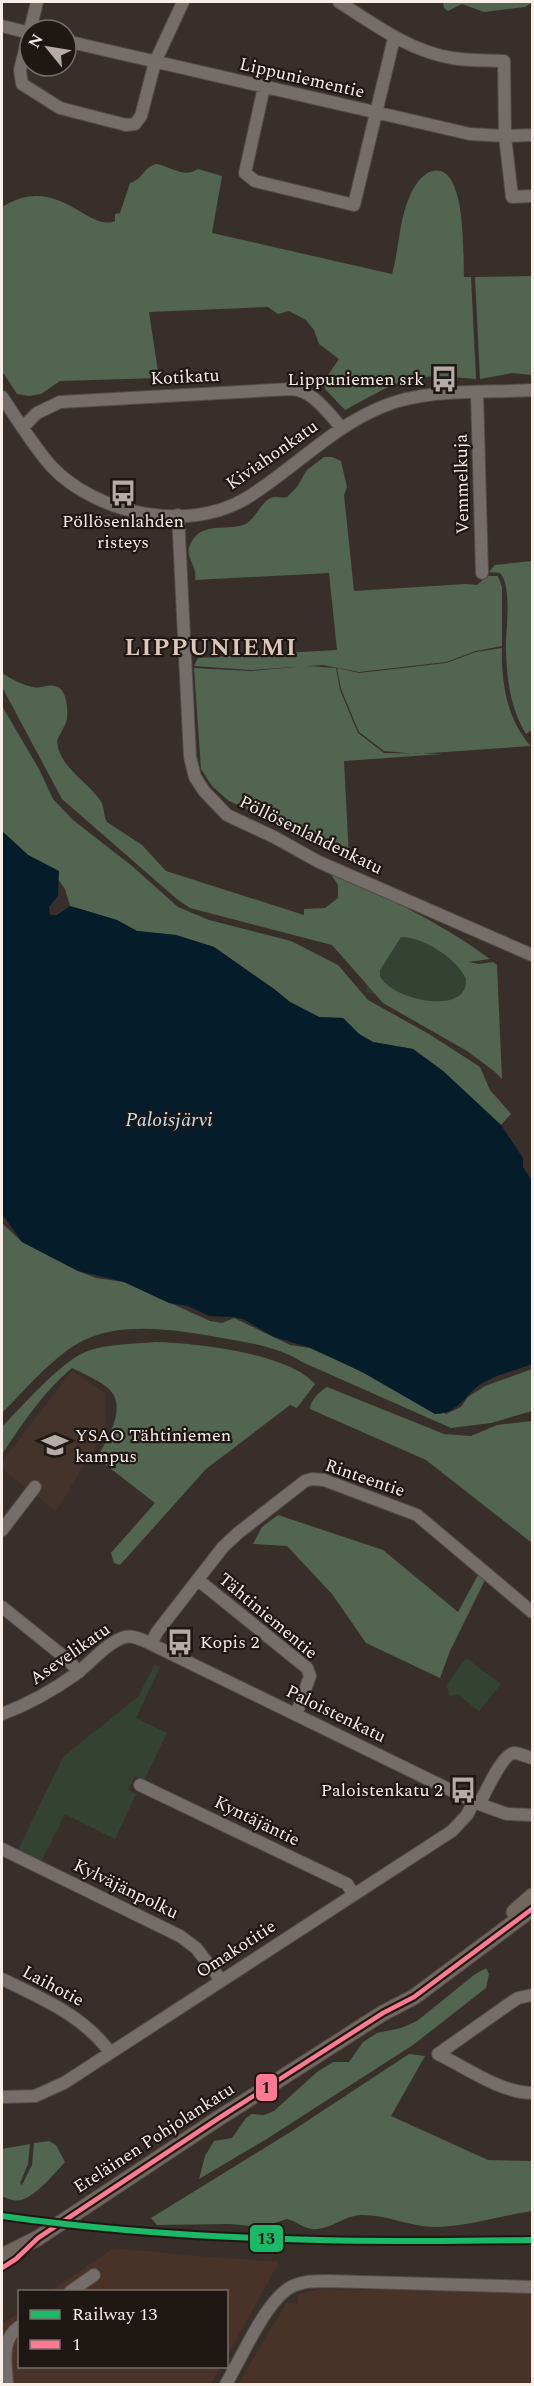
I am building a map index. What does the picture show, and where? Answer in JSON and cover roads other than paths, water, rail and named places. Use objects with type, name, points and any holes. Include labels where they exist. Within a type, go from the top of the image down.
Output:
[{"type":"main road","name":"Eteläinen Pohjolankatu","points":[[383,2013],[408,1990],[499,1924],[532,1896]]},
{"type":"main road","name":"Eteläinen Pohjolankatu","points":[[2,2256],[38,2238],[219,2118],[383,2013],[414,1997],[532,1909]]},
{"type":"main road","name":"Eteläinen Pohjolankatu","points":[[2,2268],[16,2259],[38,2238]]},
{"type":"street","points":[[33,18],[37,2]]},
{"type":"street","points":[[21,78],[22,84],[60,108],[126,124],[135,123],[141,116],[155,62],[183,2]]},
{"type":"street","points":[[339,2],[394,38],[451,58],[504,61],[506,136],[512,197],[532,196]]},
{"type":"street","points":[[2,26],[18,29]]},
{"type":"street","points":[[264,87],[245,173],[255,182],[354,205],[394,38]]},
{"type":"street","name":"Lippuniementie","points":[[78,44],[470,134],[532,135]]},
{"type":"street","name":"Kotikatu","points":[[23,427],[37,412],[60,402],[291,388],[300,389],[317,400],[342,428]]},
{"type":"street","name":"Kiviahonkatu","points":[[2,397],[51,465],[64,478],[94,498],[134,512],[177,515],[210,513],[246,499],[342,428],[363,415],[400,400],[420,396],[532,390]]},
{"type":"street","name":"Vemmelkuja","points":[[477,393],[482,573]]},
{"type":"street","name":"Pöllösenlahdenkatu","points":[[177,515],[190,757],[195,777],[204,791],[227,815],[319,862],[532,955]]},
{"type":"street","name":"Rinteentie","points":[[152,1644],[157,1632],[224,1547],[238,1533],[296,1488],[312,1479],[324,1480],[417,1515],[532,1612]]},
{"type":"street","points":[[2,1530],[35,1487]]},
{"type":"street","name":"Tähtiniementie","points":[[198,1580],[307,1668],[310,1676],[296,1715]]},
{"type":"street","points":[[2,1607],[68,1660],[79,1672]]},
{"type":"street","name":"Paloistenkatu","points":[[127,1637],[141,1639],[152,1644],[477,1803],[507,1814],[532,1815]]},
{"type":"street","name":"Asevelikatu","points":[[2,1714],[45,1695],[79,1672],[115,1641],[127,1637]]},
{"type":"street","name":"Omakotitie","points":[[2,2097],[35,2096],[64,2083],[452,1831],[477,1803],[503,1761],[510,1755],[515,1753],[532,1758]]},
{"type":"street","name":"Kyntäjäntie","points":[[140,1785],[347,1884],[354,1895]]},
{"type":"street","name":"Kylväjänpolku","points":[[2,1850],[180,1936],[196,1948],[220,1980]]},
{"type":"street","name":"Laihotie","points":[[2,1979],[57,2005],[79,2019],[110,2052]]},
{"type":"street","points":[[532,1995],[518,1998],[508,2004],[438,2054],[501,2085],[532,2093]]},
{"type":"street","points":[[73,2290],[94,2275]]},
{"type":"street","points":[[226,2385],[266,2314],[281,2294],[299,2284],[328,2281],[532,2287]]},
{"type":"street","points":[[7,2385],[6,2341],[9,2334],[18,2327]]},
{"type":"water","name":"Paloisjärvi","points":[[2,831],[28,855],[59,871],[58,896],[49,907],[50,915],[57,915],[70,906],[117,920],[137,931],[176,935],[214,947],[290,1002],[319,1017],[343,1018],[359,1034],[373,1042],[413,1049],[443,1071],[501,1125],[523,1158],[523,1167],[532,1181],[532,1364],[484,1382],[457,1407],[435,1414],[362,1372],[308,1347],[274,1337],[243,1319],[209,1316],[188,1306],[169,1303],[124,1282],[78,1271],[22,1242],[2,1214]]},
{"type":"rail line","name":"13","points":[[2,2216],[134,2231],[266,2238],[399,2241],[532,2240]]},
{"type":"place","name":"Lippuniemen srk","points":[[444,379]]},
{"type":"place","name":"Pöllösenlahden risteys","points":[[123,493]]},
{"type":"place","name":"YSAO Tähtiniemen kampus","points":[[55,1445]]},
{"type":"place","name":"Kopis 2","points":[[180,1642]]},
{"type":"place","name":"Paloistenkatu 2","points":[[463,1790]]},
{"type":"district","name":"LIPPUNIEMI","points":[[211,648]]}]
